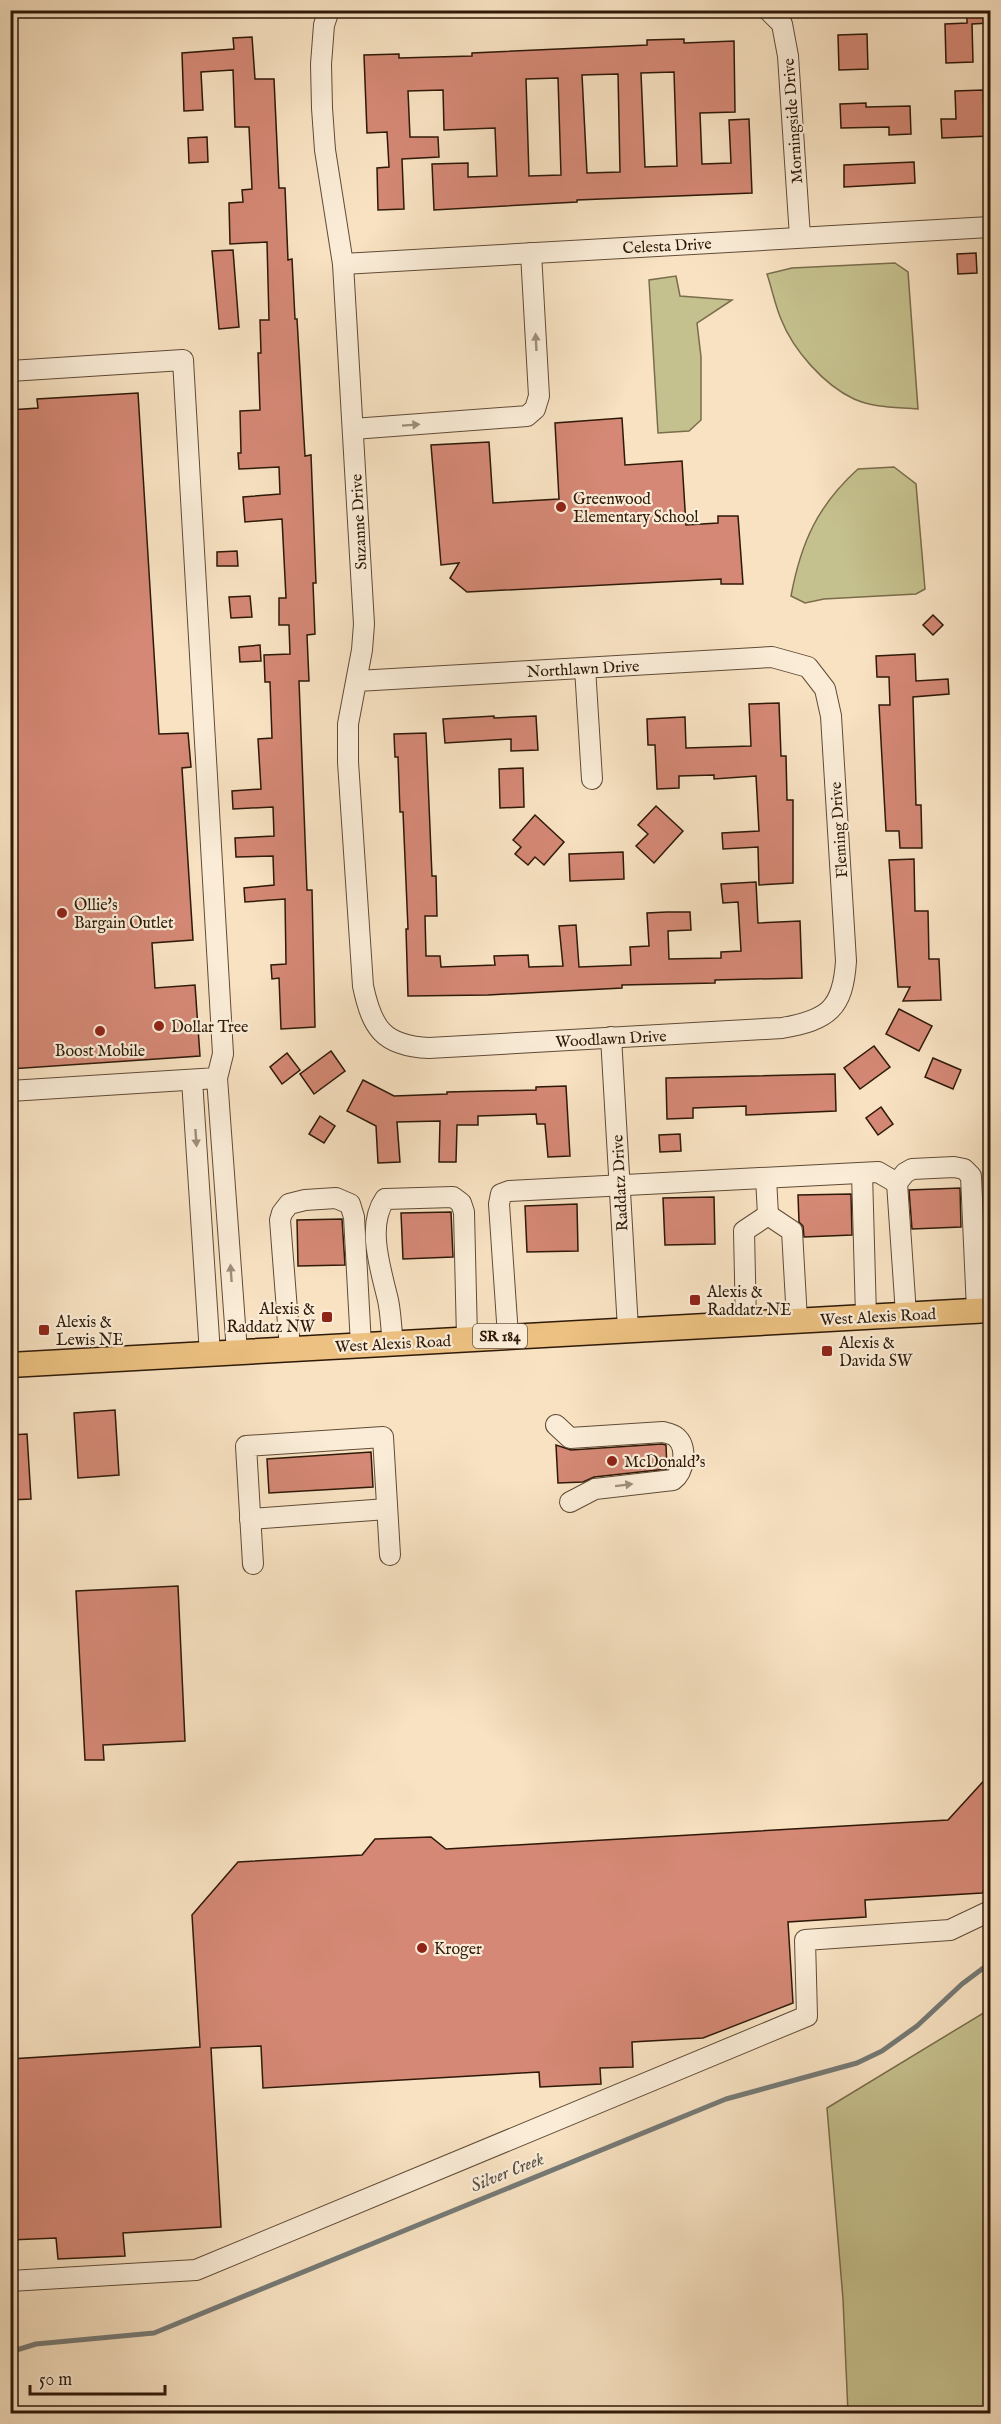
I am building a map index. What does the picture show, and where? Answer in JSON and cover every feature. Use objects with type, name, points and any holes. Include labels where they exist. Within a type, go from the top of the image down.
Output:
[{"type":"main road","name":"West Alexis Road","points":[[10,1365],[984,1310]]},
{"type":"street","name":"Suzanne Drive","points":[[329,10],[324,25],[321,64],[322,108],[325,150],[343,264],[364,624],[357,681],[348,724],[350,798],[363,986],[369,1014],[380,1030]]},
{"type":"street","name":"Morningside Drive","points":[[768,10],[782,24],[789,56],[800,237]]},
{"type":"street","name":"Celesta Drive","points":[[343,264],[990,227]]},
{"type":"street","points":[[353,429],[527,416],[535,409],[539,396],[531,252]]},
{"type":"street","points":[[10,371],[183,360],[222,1054],[217,1078],[237,1352]]},
{"type":"street","name":"Northlawn Drive","points":[[357,681],[772,657],[808,667]]},
{"type":"street","name":"Fleming Drive","points":[[808,667],[825,689],[831,716],[846,961],[845,982],[838,1000]]},
{"type":"street","points":[[585,668],[592,779]]},
{"type":"street","name":"Woodlawn Drive","points":[[380,1030],[392,1040],[406,1047],[429,1048],[782,1028],[809,1024],[825,1014],[838,1000]]},
{"type":"street","name":"Raddatz Drive","points":[[611,1037],[628,1329]]},
{"type":"street","points":[[10,1091],[217,1078]]},
{"type":"street","points":[[192,1080],[210,1354]]},
{"type":"street","points":[[906,1314],[897,1183],[905,1173],[912,1169],[954,1167],[964,1169],[971,1176],[984,1310]]},
{"type":"street","points":[[508,1336],[499,1204],[501,1194],[509,1191],[878,1172],[897,1183]]},
{"type":"street","points":[[862,1173],[866,1316]]},
{"type":"street","points":[[766,1178],[768,1215]]},
{"type":"street","points":[[393,1343],[388,1302],[378,1265],[379,1208],[385,1199],[453,1197],[461,1203],[464,1212],[467,1338]]},
{"type":"street","points":[[290,1349],[280,1220],[282,1213],[289,1204],[305,1200],[336,1198],[350,1204],[354,1217],[361,1345]]},
{"type":"street","points":[[768,1215],[792,1231],[797,1320]]},
{"type":"street","points":[[746,1323],[744,1231],[768,1215]]},
{"type":"street","points":[[355,1237],[378,1236]]},
{"type":"street","points":[[556,1425],[570,1438],[663,1432],[675,1436],[681,1444],[682,1467],[679,1475],[673,1480],[595,1489],[570,1502]]},
{"type":"street","points":[[253,1564],[246,1446],[383,1437],[390,1555]]},
{"type":"street","points":[[250,1519],[387,1509]]},
{"type":"street","points":[[10,2281],[196,2270],[807,2016],[805,1940],[950,1930],[990,1911]]},
{"type":"shaded area","points":[[895,263],[908,272],[918,409],[886,407],[862,402],[843,393],[821,376],[801,354],[786,331],[767,274],[792,268]]},
{"type":"shaded area","points":[[676,276],[680,296],[732,300],[697,323],[701,357],[701,420],[689,431],[658,433],[649,280]]},
{"type":"shaded area","points":[[894,467],[916,484],[925,589],[916,594],[824,599],[805,603],[791,596],[806,542],[832,496],[858,469]]},
{"type":"shaded area","points":[[990,2009],[990,2410],[940,2414],[848,2413],[843,2299],[827,2108]]},
{"type":"building","points":[[967,10],[990,10],[990,23],[972,24],[973,62],[946,63],[945,24],[967,23]]},
{"type":"building","points":[[867,34],[868,69],[839,70],[838,35]]},
{"type":"building","points":[[252,37],[255,79],[274,79],[279,188],[285,188],[288,260],[292,259],[305,456],[311,455],[316,583],[313,583],[315,634],[307,635],[309,681],[299,681],[307,890],[312,890],[315,1027],[281,1029],[279,978],[272,979],[271,965],[286,964],[285,899],[245,902],[244,888],[274,885],[273,856],[236,857],[235,838],[274,836],[273,807],[233,809],[232,791],[261,789],[258,739],[272,738],[270,682],[265,682],[264,655],[290,654],[289,625],[279,625],[279,598],[286,598],[282,519],[245,522],[243,497],[280,494],[279,467],[239,469],[238,453],[241,453],[240,411],[260,410],[258,353],[261,353],[260,320],[269,320],[267,242],[230,244],[229,203],[243,202],[242,190],[252,189],[249,127],[235,127],[233,70],[201,72],[203,110],[184,111],[182,53],[234,49],[233,38]]},
{"type":"building","points":[[684,39],[684,43],[734,41],[735,112],[700,113],[702,164],[731,163],[729,120],[749,119],[752,193],[577,200],[577,202],[434,210],[432,164],[468,163],[468,177],[497,176],[495,128],[444,130],[443,90],[408,91],[410,137],[438,137],[439,157],[402,159],[404,209],[378,210],[377,168],[389,167],[387,132],[367,133],[364,55],[399,54],[399,58],[472,56],[472,53],[647,45],[647,40]],"holes":[[[674,72],[677,166],[645,167],[641,73]],[[618,74],[620,172],[587,173],[582,75]],[[558,78],[561,175],[529,176],[526,79]]]},
{"type":"building","points":[[983,90],[984,114],[990,113],[990,136],[942,138],[941,119],[956,119],[955,91]]},
{"type":"building","points":[[866,103],[866,107],[910,106],[911,134],[889,135],[889,127],[841,128],[840,104]]},
{"type":"building","points":[[207,137],[208,162],[189,163],[188,138]]},
{"type":"building","points":[[914,162],[915,183],[844,187],[844,165]]},
{"type":"building","points":[[233,250],[239,327],[219,329],[212,251]]},
{"type":"building","points":[[976,253],[977,273],[958,274],[957,254]]},
{"type":"building","points":[[138,393],[159,734],[188,733],[191,767],[182,768],[193,940],[152,943],[155,988],[195,985],[200,1056],[10,1069],[10,410],[38,408],[37,399]]},
{"type":"building","name":"Greenwood Elementary School","points":[[622,418],[625,465],[682,461],[686,525],[718,523],[718,516],[738,516],[743,584],[721,584],[721,579],[467,592],[450,578],[459,563],[441,565],[431,445],[489,442],[493,503],[559,499],[555,423]]},
{"type":"building","points":[[237,551],[238,566],[217,566],[217,552]]},
{"type":"building","points":[[250,596],[252,617],[231,618],[229,597]]},
{"type":"building","points":[[933,615],[943,625],[933,635],[923,625]]},
{"type":"building","points":[[260,645],[261,661],[240,662],[239,647]]},
{"type":"building","points":[[915,654],[916,681],[948,679],[949,694],[913,697],[916,805],[921,805],[922,848],[900,848],[899,831],[886,831],[879,705],[890,705],[889,677],[877,677],[876,656]]},
{"type":"building","points":[[779,703],[781,756],[786,756],[787,800],[793,800],[793,883],[759,885],[758,847],[723,849],[722,833],[759,831],[756,776],[714,779],[714,775],[679,776],[679,788],[657,789],[655,745],[648,745],[647,719],[685,717],[686,748],[751,746],[749,704]]},
{"type":"building","points":[[494,716],[494,718],[536,716],[538,750],[511,751],[511,739],[445,743],[443,719]]},
{"type":"building","points":[[426,733],[432,876],[436,876],[437,916],[425,916],[426,956],[440,956],[441,967],[495,965],[494,956],[528,955],[529,967],[563,966],[559,926],[576,925],[579,967],[631,965],[630,947],[649,946],[647,913],[667,912],[690,912],[691,930],[668,931],[669,959],[721,958],[721,952],[741,951],[738,902],[723,903],[721,884],[756,882],[758,923],[800,921],[802,978],[622,985],[622,988],[488,995],[408,996],[406,929],[408,929],[403,812],[400,812],[398,757],[395,757],[394,734]]},
{"type":"building","points":[[523,768],[524,807],[500,808],[499,769]]},
{"type":"building","points":[[656,806],[683,831],[654,863],[636,846],[648,834],[638,825]]},
{"type":"building","points":[[535,815],[564,842],[544,865],[535,857],[528,865],[515,854],[521,847],[513,840]]},
{"type":"building","points":[[623,852],[624,879],[570,881],[569,854]]},
{"type":"building","points":[[914,859],[915,911],[928,911],[929,959],[939,959],[941,1000],[903,1001],[910,987],[898,987],[889,860]]},
{"type":"building","points":[[899,1009],[932,1026],[919,1051],[886,1034]]},
{"type":"building","points":[[874,1046],[890,1067],[860,1089],[844,1068]]},
{"type":"building","points":[[331,1051],[345,1071],[314,1094],[300,1074]]},
{"type":"building","points":[[287,1053],[300,1070],[282,1084],[270,1067]]},
{"type":"building","points":[[933,1058],[961,1070],[953,1089],[925,1077]]},
{"type":"building","points":[[835,1074],[836,1111],[746,1115],[746,1106],[693,1108],[693,1118],[667,1119],[666,1078]]},
{"type":"building","points":[[363,1080],[394,1096],[536,1090],[536,1087],[566,1086],[570,1156],[548,1157],[545,1124],[537,1124],[536,1114],[478,1116],[478,1125],[457,1125],[456,1162],[439,1162],[440,1121],[397,1122],[400,1162],[378,1163],[376,1126],[347,1111]]},
{"type":"building","points":[[881,1107],[893,1124],[878,1135],[866,1118]]},
{"type":"building","points":[[320,1116],[335,1126],[324,1143],[309,1134]]},
{"type":"building","points":[[680,1134],[681,1151],[660,1152],[659,1135]]},
{"type":"building","points":[[960,1188],[961,1227],[912,1229],[909,1190]]},
{"type":"building","points":[[851,1194],[852,1235],[804,1237],[803,1226],[799,1222],[798,1195]]},
{"type":"building","points":[[714,1197],[715,1244],[665,1245],[663,1198]]},
{"type":"building","points":[[577,1204],[578,1251],[527,1252],[525,1206]]},
{"type":"building","points":[[451,1212],[453,1257],[403,1259],[401,1213]]},
{"type":"building","points":[[342,1219],[345,1265],[298,1266],[297,1220]]},
{"type":"building","points":[[115,1410],[119,1475],[78,1478],[74,1413]]},
{"type":"building","points":[[27,1434],[31,1499],[10,1500],[10,1435]]},
{"type":"building","name":"McDonald's","points":[[556,1445],[571,1450],[666,1445],[667,1469],[594,1477],[583,1482],[558,1483]]},
{"type":"building","points":[[371,1452],[373,1487],[269,1493],[267,1459]]},
{"type":"building","points":[[178,1586],[185,1741],[103,1745],[104,1760],[85,1760],[76,1591]]},
{"type":"building","points":[[990,1774],[990,1884],[982,1893],[865,1900],[866,1917],[788,1922],[793,2003],[703,2038],[632,2042],[633,2067],[600,2068],[601,2084],[540,2087],[539,2072],[263,2088],[261,2046],[211,2048],[221,2227],[123,2233],[125,2256],[58,2259],[56,2238],[10,2240],[10,2059],[200,2047],[192,1915],[238,1862],[362,1855],[375,1839],[431,1837],[446,1849],[948,1820]]},
{"type":"waterway","name":"Silver Creek","points":[[10,2352],[36,2344],[154,2333],[726,2099],[857,2063],[882,2051],[917,2026],[962,1984],[990,1963]]},
{"type":"place","name":"Greenwood Elementary School","points":[[561,507]]},
{"type":"place","name":"Ollie's Bargain Outlet","points":[[62,913]]},
{"type":"place","name":"Dollar Tree","points":[[159,1026]]},
{"type":"place","name":"Boost Mobile","points":[[100,1031]]},
{"type":"place","name":"Alexis & Raddatz NE","points":[[695,1300]]},
{"type":"place","name":"Alexis & Raddatz NW","points":[[327,1317]]},
{"type":"place","name":"Alexis & Lewis NE","points":[[44,1330]]},
{"type":"place","name":"Alexis & Davida SW","points":[[827,1351]]},
{"type":"place","name":"McDonald's","points":[[612,1461]]},
{"type":"place","name":"Kroger","points":[[422,1948]]}]
